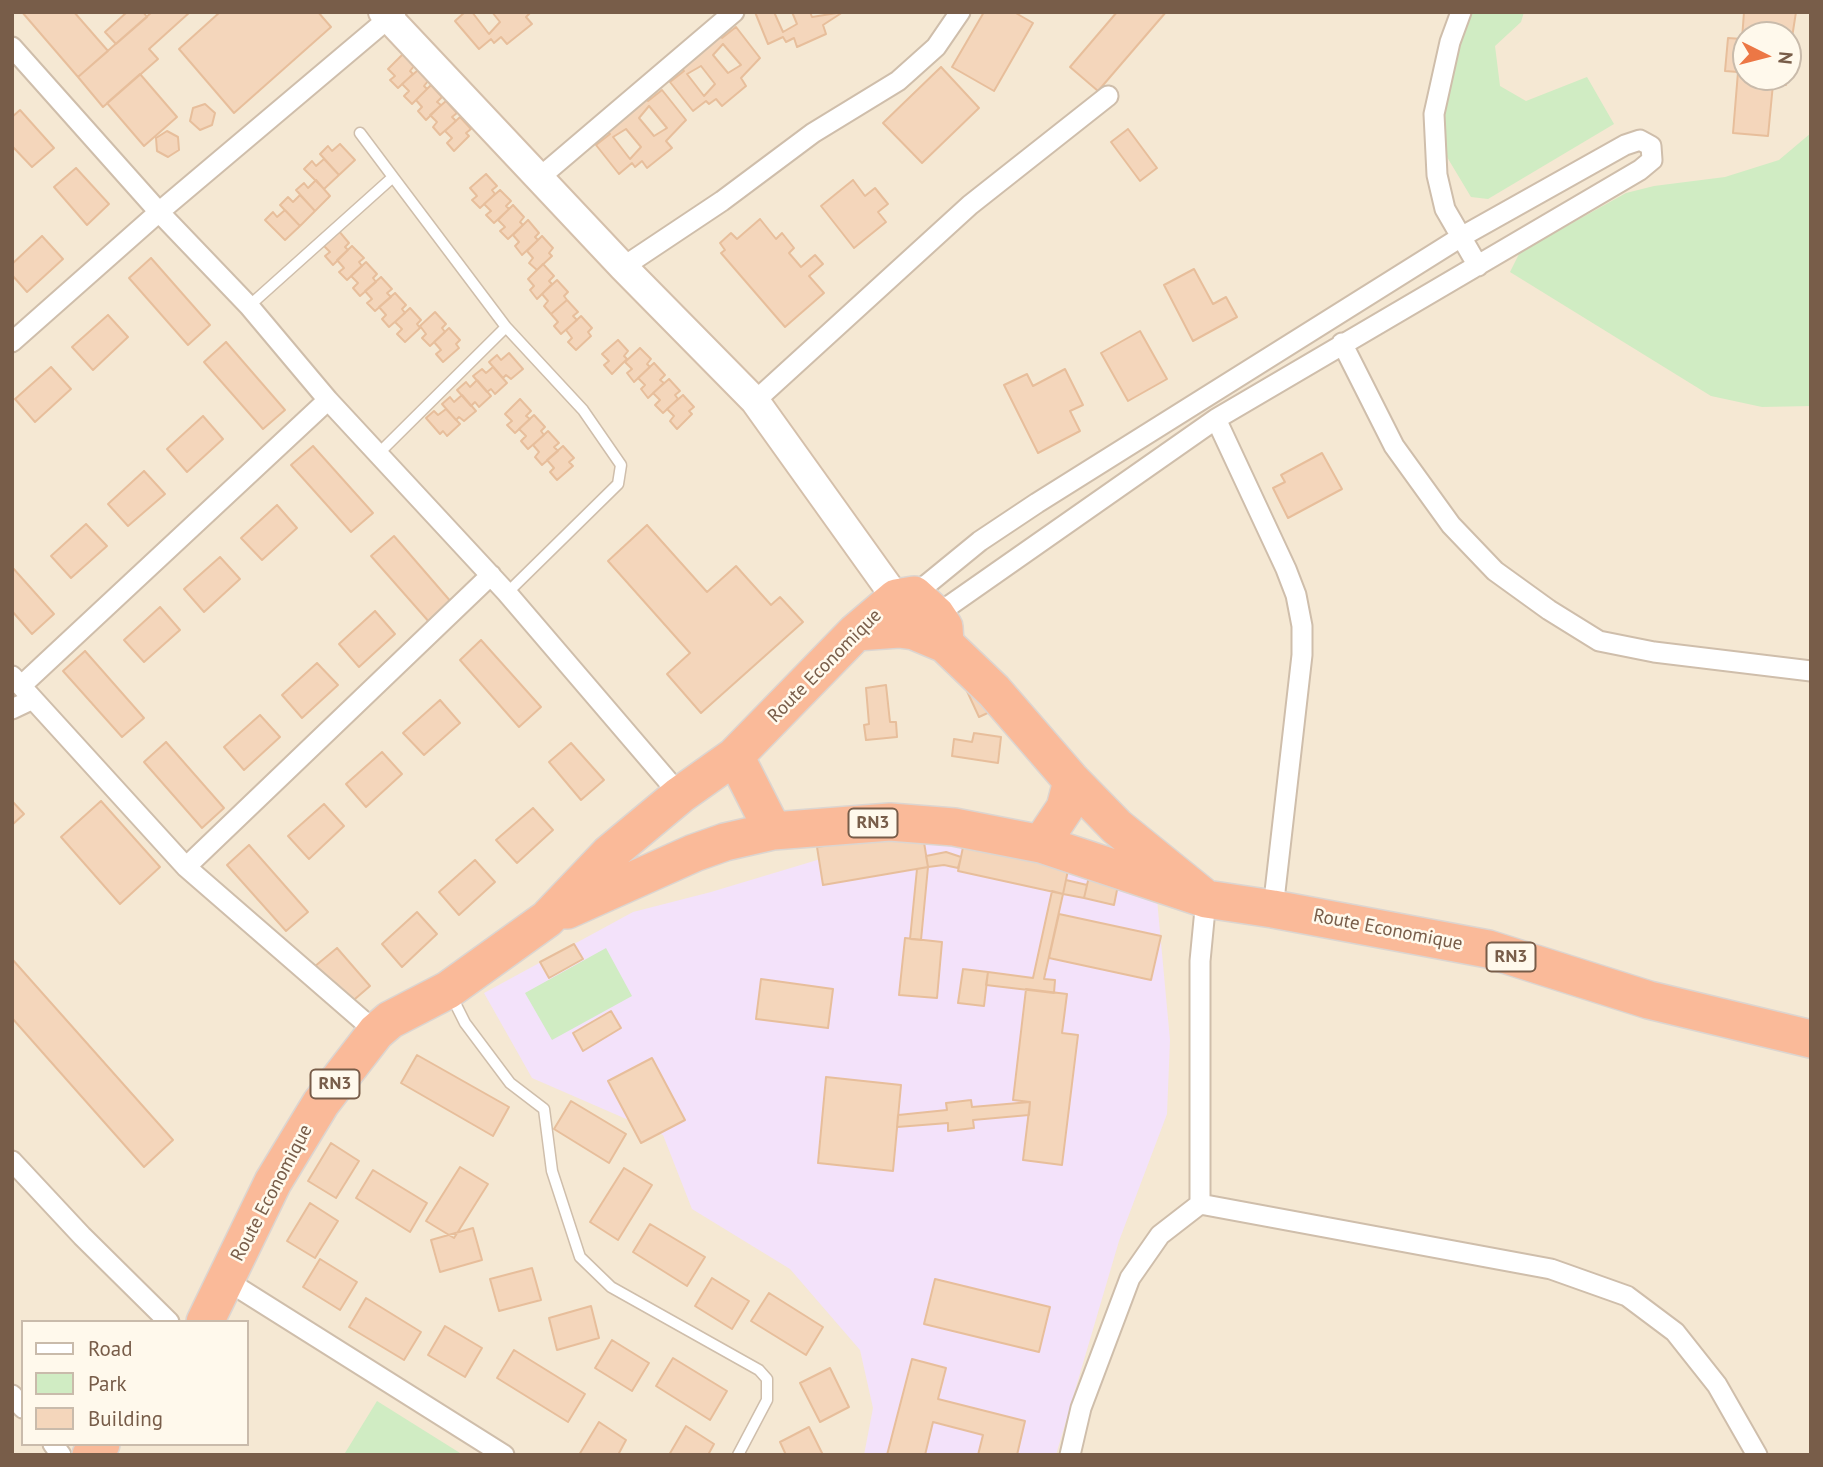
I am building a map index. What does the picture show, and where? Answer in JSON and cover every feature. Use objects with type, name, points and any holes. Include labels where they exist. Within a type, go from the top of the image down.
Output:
[{"type":"highway","points":[[856,632],[899,628],[914,631],[923,613],[1072,781],[1117,827],[1206,900]]},
{"type":"highway","name":"Route Economique","points":[[206,1320],[273,1182],[321,1103],[376,1032],[390,1020],[448,990],[547,919],[609,854],[680,795],[735,756],[856,632],[923,613]]},
{"type":"highway","points":[[735,756],[773,831]]},
{"type":"highway","points":[[1041,844],[1065,808],[1072,781]]},
{"type":"highway","points":[[680,795],[694,853]]},
{"type":"highway","name":"Route Economique","points":[[547,919],[694,853],[773,831],[890,822],[954,827],[1041,844],[1206,900],[1273,909],[1488,949],[1649,1000],[1811,1039]]},
{"type":"street","points":[[539,178],[734,12]]},
{"type":"street","points":[[623,267],[722,201],[813,133],[898,81],[936,47],[960,12]]},
{"type":"street","points":[[1461,12],[1450,41],[1434,114],[1437,175],[1445,209],[1478,266]]},
{"type":"street","points":[[12,342],[389,14],[623,267],[755,401],[923,613]]},
{"type":"street","points":[[12,47],[159,212],[249,306],[328,400],[491,575],[680,795]]},
{"type":"street","points":[[755,401],[970,205],[1108,96]]},
{"type":"street","points":[[1640,140],[1651,146],[1652,160],[1640,170],[1216,419],[923,613],[980,541],[1014,518],[1461,237],[1625,145],[1640,140]]},
{"type":"street","points":[[1342,343],[1394,446],[1451,525],[1495,571],[1549,610],[1599,641],[1654,652],[1811,671]]},
{"type":"street","points":[[12,709],[22,687],[328,400]]},
{"type":"street","points":[[1216,419],[1286,569],[1296,595],[1302,626],[1302,655],[1273,909]]},
{"type":"street","points":[[186,867],[491,575]]},
{"type":"street","points":[[22,687],[186,867],[376,1032]]},
{"type":"street","points":[[1200,1204],[1200,961],[1206,900]]},
{"type":"street","points":[[12,1161],[82,1236],[167,1320]]},
{"type":"street","points":[[1070,1455],[1081,1408],[1130,1278],[1160,1235],[1200,1204],[1551,1269],[1627,1296],[1675,1332],[1717,1385],[1758,1455]]},
{"type":"street","points":[[226,1280],[504,1455]]},
{"type":"street","points":[[61,1446],[88,1452]]},
{"type":"lane","points":[[360,134],[506,327],[583,410],[621,465],[618,484],[507,593]]},
{"type":"lane","points":[[249,306],[393,177]]},
{"type":"lane","points":[[379,453],[506,327]]},
{"type":"lane","points":[[448,990],[465,1023],[510,1083],[544,1109],[552,1171],[580,1257],[611,1287],[759,1370],[767,1379],[767,1400],[738,1455]]},
{"type":"shaded area","points":[[12,12],[1811,12],[1811,1455],[12,1455]]},
{"type":"shaded area","points":[[950,820],[1154,867],[1170,1040],[1167,1114],[1119,1241],[1056,1455],[864,1455],[873,1408],[860,1350],[790,1269],[692,1209],[663,1135],[532,1078],[484,993],[633,912],[711,892]]},
{"type":"green space","points":[[1467,12],[1524,12],[1521,22],[1495,46],[1500,86],[1526,101],[1587,77],[1614,124],[1488,199],[1471,197],[1447,157],[1443,113]]},
{"type":"green space","points":[[1811,133],[1811,406],[1762,407],[1711,396],[1510,272],[1520,252],[1626,193],[1654,186],[1725,177],[1779,160]]},
{"type":"green space","points":[[606,948],[632,996],[552,1040],[525,993]]},
{"type":"green space","points":[[377,1401],[460,1453],[459,1455],[345,1453]]},
{"type":"building","points":[[22,12],[74,12],[108,51],[78,77]]},
{"type":"building","points":[[127,12],[143,12],[147,17],[116,44],[105,32]]},
{"type":"building","points":[[152,12],[190,12],[149,49],[158,59],[103,107],[78,77]]},
{"type":"building","points":[[220,12],[318,12],[331,27],[234,113],[179,49]]},
{"type":"building","points":[[465,12],[472,12],[489,34],[500,22],[492,12],[531,12],[526,17],[532,24],[507,44],[501,37],[494,43],[491,39],[479,49],[455,21]]},
{"type":"building","points":[[755,12],[774,12],[783,32],[797,24],[792,12],[810,12],[812,17],[843,12],[823,25],[826,34],[797,47],[794,38],[786,42],[783,37],[768,44]]},
{"type":"building","points":[[984,12],[1014,12],[1033,23],[994,91],[952,67]]},
{"type":"building","points":[[1117,12],[1166,12],[1098,91],[1070,67]]},
{"type":"building","points":[[1744,12],[1796,12],[1795,21],[1743,21]]},
{"type":"building","points":[[736,27],[760,58],[741,78],[746,86],[722,106],[716,99],[709,104],[706,101],[693,111],[670,82],[684,71],[680,66],[719,34],[722,38]],"holes":[[[723,44],[741,65],[728,73],[713,55]],[[701,66],[715,84],[704,96],[687,74]]]},
{"type":"building","points":[[1728,38],[1732,38],[1732,72],[1725,71]]},
{"type":"building","points":[[403,54],[414,66],[410,71],[413,74],[398,88],[390,80],[395,76],[388,69]]},
{"type":"building","points":[[941,67],[979,108],[922,163],[883,123]]},
{"type":"building","points":[[418,70],[428,81],[424,86],[427,89],[412,104],[404,96],[409,91],[402,84]]},
{"type":"building","points":[[140,74],[177,117],[144,146],[107,103]]},
{"type":"building","points":[[431,85],[442,97],[437,102],[441,105],[426,120],[418,111],[422,107],[416,100]]},
{"type":"building","points":[[662,90],[686,120],[666,141],[672,148],[647,168],[642,161],[635,167],[632,163],[619,174],[596,145],[610,134],[605,129],[644,97],[648,101]],"holes":[[[649,106],[667,128],[654,136],[639,118]],[[626,129],[641,147],[630,159],[613,137]]]},
{"type":"building","points":[[1736,91],[1772,91],[1768,136],[1733,133]]},
{"type":"building","points":[[446,101],[457,113],[452,117],[456,121],[440,135],[433,127],[437,122],[430,115]]},
{"type":"building","points":[[205,104],[215,113],[212,125],[200,130],[190,121],[193,108]]},
{"type":"building","points":[[20,110],[54,148],[32,167],[12,146],[12,117]]},
{"type":"building","points":[[460,117],[471,129],[466,133],[469,136],[454,151],[447,143],[452,138],[445,131]]},
{"type":"building","points":[[1128,129],[1157,168],[1140,181],[1111,142]]},
{"type":"building","points":[[167,131],[178,137],[179,150],[168,157],[157,151],[156,138]]},
{"type":"building","points":[[340,144],[355,160],[339,175],[320,154],[328,146],[332,151]]},
{"type":"building","points":[[324,159],[339,175],[324,189],[304,169],[312,161],[316,166]]},
{"type":"building","points":[[76,168],[109,204],[87,225],[54,187]]},
{"type":"building","points":[[486,174],[497,186],[492,190],[495,194],[480,208],[472,200],[477,196],[470,188]]},
{"type":"building","points":[[316,180],[330,196],[315,211],[296,190],[304,183],[308,188]]},
{"type":"building","points":[[853,180],[865,196],[875,188],[888,204],[878,212],[886,222],[854,248],[821,206]]},
{"type":"building","points":[[500,190],[511,201],[506,206],[509,209],[494,223],[486,215],[491,211],[484,204]]},
{"type":"building","points":[[300,195],[315,211],[300,226],[280,205],[288,197],[293,202]]},
{"type":"building","points":[[513,205],[524,217],[520,222],[523,225],[508,239],[500,231],[505,227],[498,220]]},
{"type":"building","points":[[285,210],[300,226],[285,240],[265,220],[273,212],[277,217]]},
{"type":"building","points":[[760,219],[776,239],[782,233],[794,248],[789,253],[801,267],[815,255],[823,264],[809,276],[824,293],[785,327],[721,253],[725,250],[720,243],[731,233],[737,239]]},
{"type":"building","points":[[528,220],[539,233],[535,237],[538,240],[522,255],[515,246],[519,242],[513,235]]},
{"type":"building","points":[[338,230],[349,243],[345,247],[348,250],[333,265],[325,256],[330,252],[323,245]]},
{"type":"building","points":[[42,236],[63,259],[27,292],[12,275],[12,264]]},
{"type":"building","points":[[542,236],[553,248],[549,253],[552,256],[537,270],[529,263],[533,258],[527,251]]},
{"type":"building","points":[[352,246],[364,258],[359,262],[362,266],[347,280],[339,272],[344,268],[337,260]]},
{"type":"building","points":[[151,258],[210,325],[188,345],[129,278]]},
{"type":"building","points":[[366,262],[377,274],[373,278],[376,282],[360,296],[353,288],[358,283],[351,276]]},
{"type":"building","points":[[543,264],[554,276],[549,281],[552,284],[537,299],[530,290],[534,286],[528,279]]},
{"type":"building","points":[[1194,269],[1213,304],[1226,297],[1237,317],[1193,341],[1164,285]]},
{"type":"building","points":[[381,277],[392,289],[387,293],[391,297],[375,311],[367,303],[372,299],[365,291]]},
{"type":"building","points":[[557,280],[568,292],[564,296],[567,300],[551,314],[544,306],[548,301],[542,294]]},
{"type":"building","points":[[395,293],[406,305],[402,309],[405,313],[389,327],[382,319],[386,315],[379,307]]},
{"type":"building","points":[[567,300],[578,312],[573,316],[577,320],[561,334],[554,326],[558,322],[551,314]]},
{"type":"building","points":[[410,308],[421,320],[417,324],[420,328],[405,342],[397,334],[402,329],[395,322]]},
{"type":"building","points":[[435,312],[446,324],[442,328],[445,332],[430,346],[422,338],[426,334],[420,326]]},
{"type":"building","points":[[108,315],[128,337],[93,370],[72,347]]},
{"type":"building","points":[[581,316],[592,328],[588,332],[591,336],[576,350],[568,342],[572,338],[566,330]]},
{"type":"building","points":[[449,328],[460,340],[456,344],[459,348],[443,362],[436,354],[441,350],[434,342]]},
{"type":"building","points":[[1140,331],[1167,379],[1128,401],[1101,353]]},
{"type":"building","points":[[618,340],[628,351],[624,356],[627,359],[612,374],[604,365],[609,361],[602,354]]},
{"type":"building","points":[[226,342],[285,410],[263,429],[204,362]]},
{"type":"building","points":[[640,348],[651,359],[647,364],[650,367],[634,382],[627,373],[632,369],[625,362]]},
{"type":"building","points":[[509,353],[523,369],[511,379],[506,375],[503,378],[489,362],[497,355],[501,360]]},
{"type":"building","points":[[654,363],[665,375],[660,380],[664,383],[648,398],[641,389],[645,385],[638,378]]},
{"type":"building","points":[[51,367],[71,389],[35,422],[15,399]]},
{"type":"building","points":[[493,367],[507,383],[495,394],[491,389],[487,392],[473,376],[482,369],[486,373]]},
{"type":"building","points":[[1065,369],[1083,405],[1070,411],[1080,431],[1038,453],[1004,385],[1027,374],[1033,386]]},
{"type":"building","points":[[669,379],[680,391],[675,395],[678,399],[663,413],[655,405],[660,400],[653,393]]},
{"type":"building","points":[[477,380],[491,396],[479,407],[475,402],[471,406],[457,390],[466,382],[470,387]]},
{"type":"building","points":[[462,395],[476,411],[464,421],[459,417],[456,420],[442,404],[450,397],[454,402]]},
{"type":"building","points":[[683,395],[694,407],[689,411],[692,414],[677,429],[670,421],[674,416],[667,409]]},
{"type":"building","points":[[520,399],[531,411],[526,416],[530,419],[515,433],[507,425],[512,421],[505,414]]},
{"type":"building","points":[[446,409],[460,424],[447,436],[443,431],[440,434],[426,418],[434,411],[438,415]]},
{"type":"building","points":[[534,415],[545,427],[541,431],[544,435],[528,449],[521,441],[526,436],[519,429]]},
{"type":"building","points":[[203,416],[223,439],[187,472],[167,449]]},
{"type":"building","points":[[548,431],[559,443],[554,447],[558,451],[542,465],[535,457],[539,452],[533,445]]},
{"type":"building","points":[[313,446],[373,513],[351,532],[291,465]]},
{"type":"building","points":[[563,446],[574,458],[569,462],[573,466],[557,480],[550,472],[554,468],[547,460]]},
{"type":"building","points":[[1322,453],[1342,489],[1288,518],[1273,488],[1285,482],[1281,475]]},
{"type":"building","points":[[144,471],[165,494],[128,526],[108,504]]},
{"type":"building","points":[[277,505],[297,528],[262,560],[241,538]]},
{"type":"building","points":[[86,524],[107,546],[71,578],[51,556]]},
{"type":"building","points":[[647,525],[707,592],[736,566],[771,605],[780,597],[803,622],[701,713],[667,674],[690,653],[608,561]]},
{"type":"building","points":[[394,536],[452,603],[430,623],[371,556]]},
{"type":"building","points":[[220,557],[240,579],[204,612],[184,589]]},
{"type":"building","points":[[12,567],[54,614],[32,634],[12,611]]},
{"type":"building","points":[[160,607],[180,630],[144,662],[124,640]]},
{"type":"building","points":[[375,611],[395,634],[359,667],[339,644]]},
{"type":"building","points":[[481,640],[541,707],[519,727],[460,660]]},
{"type":"building","points":[[85,651],[144,718],[122,737],[63,671]]},
{"type":"building","points":[[317,663],[338,685],[302,718],[282,695]]},
{"type":"building","points":[[886,685],[890,722],[896,722],[897,737],[866,740],[864,725],[869,724],[866,688]]},
{"type":"building","points":[[966,689],[994,710],[979,717]]},
{"type":"building","points":[[440,700],[460,723],[424,755],[403,733]]},
{"type":"building","points":[[260,715],[280,737],[244,770],[224,747]]},
{"type":"building","points":[[974,733],[1001,737],[998,763],[952,756],[954,739],[972,742]]},
{"type":"building","points":[[166,742],[224,808],[202,828],[144,762]]},
{"type":"building","points":[[571,743],[604,780],[581,800],[549,762]]},
{"type":"building","points":[[382,752],[402,774],[366,807],[346,784]]},
{"type":"building","points":[[12,801],[24,814],[12,825]]},
{"type":"building","points":[[101,801],[160,867],[120,904],[61,837]]},
{"type":"building","points":[[324,804],[344,826],[309,859],[288,836]]},
{"type":"building","points":[[533,808],[553,830],[517,863],[496,840]]},
{"type":"building","points":[[922,830],[928,867],[823,885],[817,847]]},
{"type":"building","points":[[966,833],[1071,856],[1063,894],[958,871]]},
{"type":"building","points":[[249,845],[308,912],[286,931],[227,865]]},
{"type":"building","points":[[946,852],[961,857],[958,868],[944,865],[928,867],[926,856]]},
{"type":"building","points":[[475,860],[495,882],[459,915],[439,892]]},
{"type":"building","points":[[928,867],[921,940],[910,939],[917,869]]},
{"type":"building","points":[[1091,868],[1120,875],[1114,905],[1084,898]]},
{"type":"building","points":[[1066,880],[1087,885],[1084,898],[1063,894]]},
{"type":"building","points":[[1052,891],[1063,894],[1044,979],[1055,980],[1054,993],[986,985],[988,972],[1033,978]]},
{"type":"building","points":[[417,912],[437,934],[402,967],[382,944]]},
{"type":"building","points":[[1059,914],[1161,936],[1151,980],[1049,958]]},
{"type":"building","points":[[905,938],[942,942],[937,998],[899,995]]},
{"type":"building","points":[[574,944],[583,959],[549,978],[540,962]]},
{"type":"building","points":[[337,948],[370,986],[348,1005],[314,967]]},
{"type":"building","points":[[12,959],[173,1140],[144,1167],[12,1018]]},
{"type":"building","points":[[963,969],[988,972],[984,1006],[958,1003]]},
{"type":"building","points":[[761,979],[833,989],[828,1028],[756,1019]]},
{"type":"building","points":[[1026,989],[1067,994],[1062,1033],[1078,1035],[1062,1165],[1023,1160],[1030,1102],[1013,1100]]},
{"type":"building","points":[[611,1011],[621,1028],[583,1051],[573,1033]]},
{"type":"building","points":[[417,1055],[509,1107],[493,1136],[401,1083]]},
{"type":"building","points":[[652,1058],[685,1120],[641,1143],[608,1081]]},
{"type":"building","points":[[826,1077],[901,1085],[893,1171],[818,1163]]},
{"type":"building","points":[[971,1100],[972,1107],[1030,1102],[1029,1115],[973,1120],[974,1128],[948,1131],[948,1123],[897,1127],[898,1115],[947,1110],[946,1103]]},
{"type":"building","points":[[571,1101],[626,1134],[609,1163],[554,1129]]},
{"type":"building","points":[[331,1143],[359,1161],[336,1198],[308,1181]]},
{"type":"building","points":[[460,1167],[488,1184],[454,1238],[426,1221]]},
{"type":"building","points":[[624,1168],[652,1185],[618,1240],[590,1222]]},
{"type":"building","points":[[373,1170],[427,1203],[410,1232],[356,1198]]},
{"type":"building","points":[[310,1203],[338,1221],[315,1258],[287,1241]]},
{"type":"building","points":[[650,1224],[705,1257],[687,1286],[633,1252]]},
{"type":"building","points":[[473,1228],[482,1260],[440,1272],[431,1240]]},
{"type":"building","points":[[320,1259],[357,1282],[340,1310],[303,1287]]},
{"type":"building","points":[[532,1268],[541,1300],[499,1311],[490,1279]]},
{"type":"building","points":[[712,1278],[749,1301],[732,1329],[695,1306]]},
{"type":"building","points":[[935,1279],[1050,1307],[1039,1352],[924,1324]]},
{"type":"building","points":[[769,1293],[823,1327],[806,1355],[751,1321]]},
{"type":"building","points":[[366,1298],[421,1332],[404,1360],[349,1327]]},
{"type":"building","points":[[591,1306],[599,1338],[557,1350],[549,1318]]},
{"type":"building","points":[[445,1326],[482,1348],[465,1377],[428,1355]]},
{"type":"building","points":[[612,1340],[649,1363],[632,1391],[595,1368]]},
{"type":"building","points":[[514,1350],[585,1394],[568,1422],[497,1378]]},
{"type":"building","points":[[673,1358],[727,1391],[710,1420],[656,1386]]},
{"type":"building","points":[[912,1359],[946,1368],[938,1399],[1025,1421],[1017,1455],[978,1455],[983,1435],[933,1422],[925,1455],[887,1455]]},
{"type":"building","points":[[830,1368],[849,1407],[820,1422],[800,1383]]},
{"type":"building","points":[[599,1422],[626,1440],[618,1455],[579,1455]]},
{"type":"building","points":[[686,1426],[714,1444],[708,1455],[669,1455]]},
{"type":"building","points":[[809,1427],[823,1455],[786,1455],[780,1442]]}]
